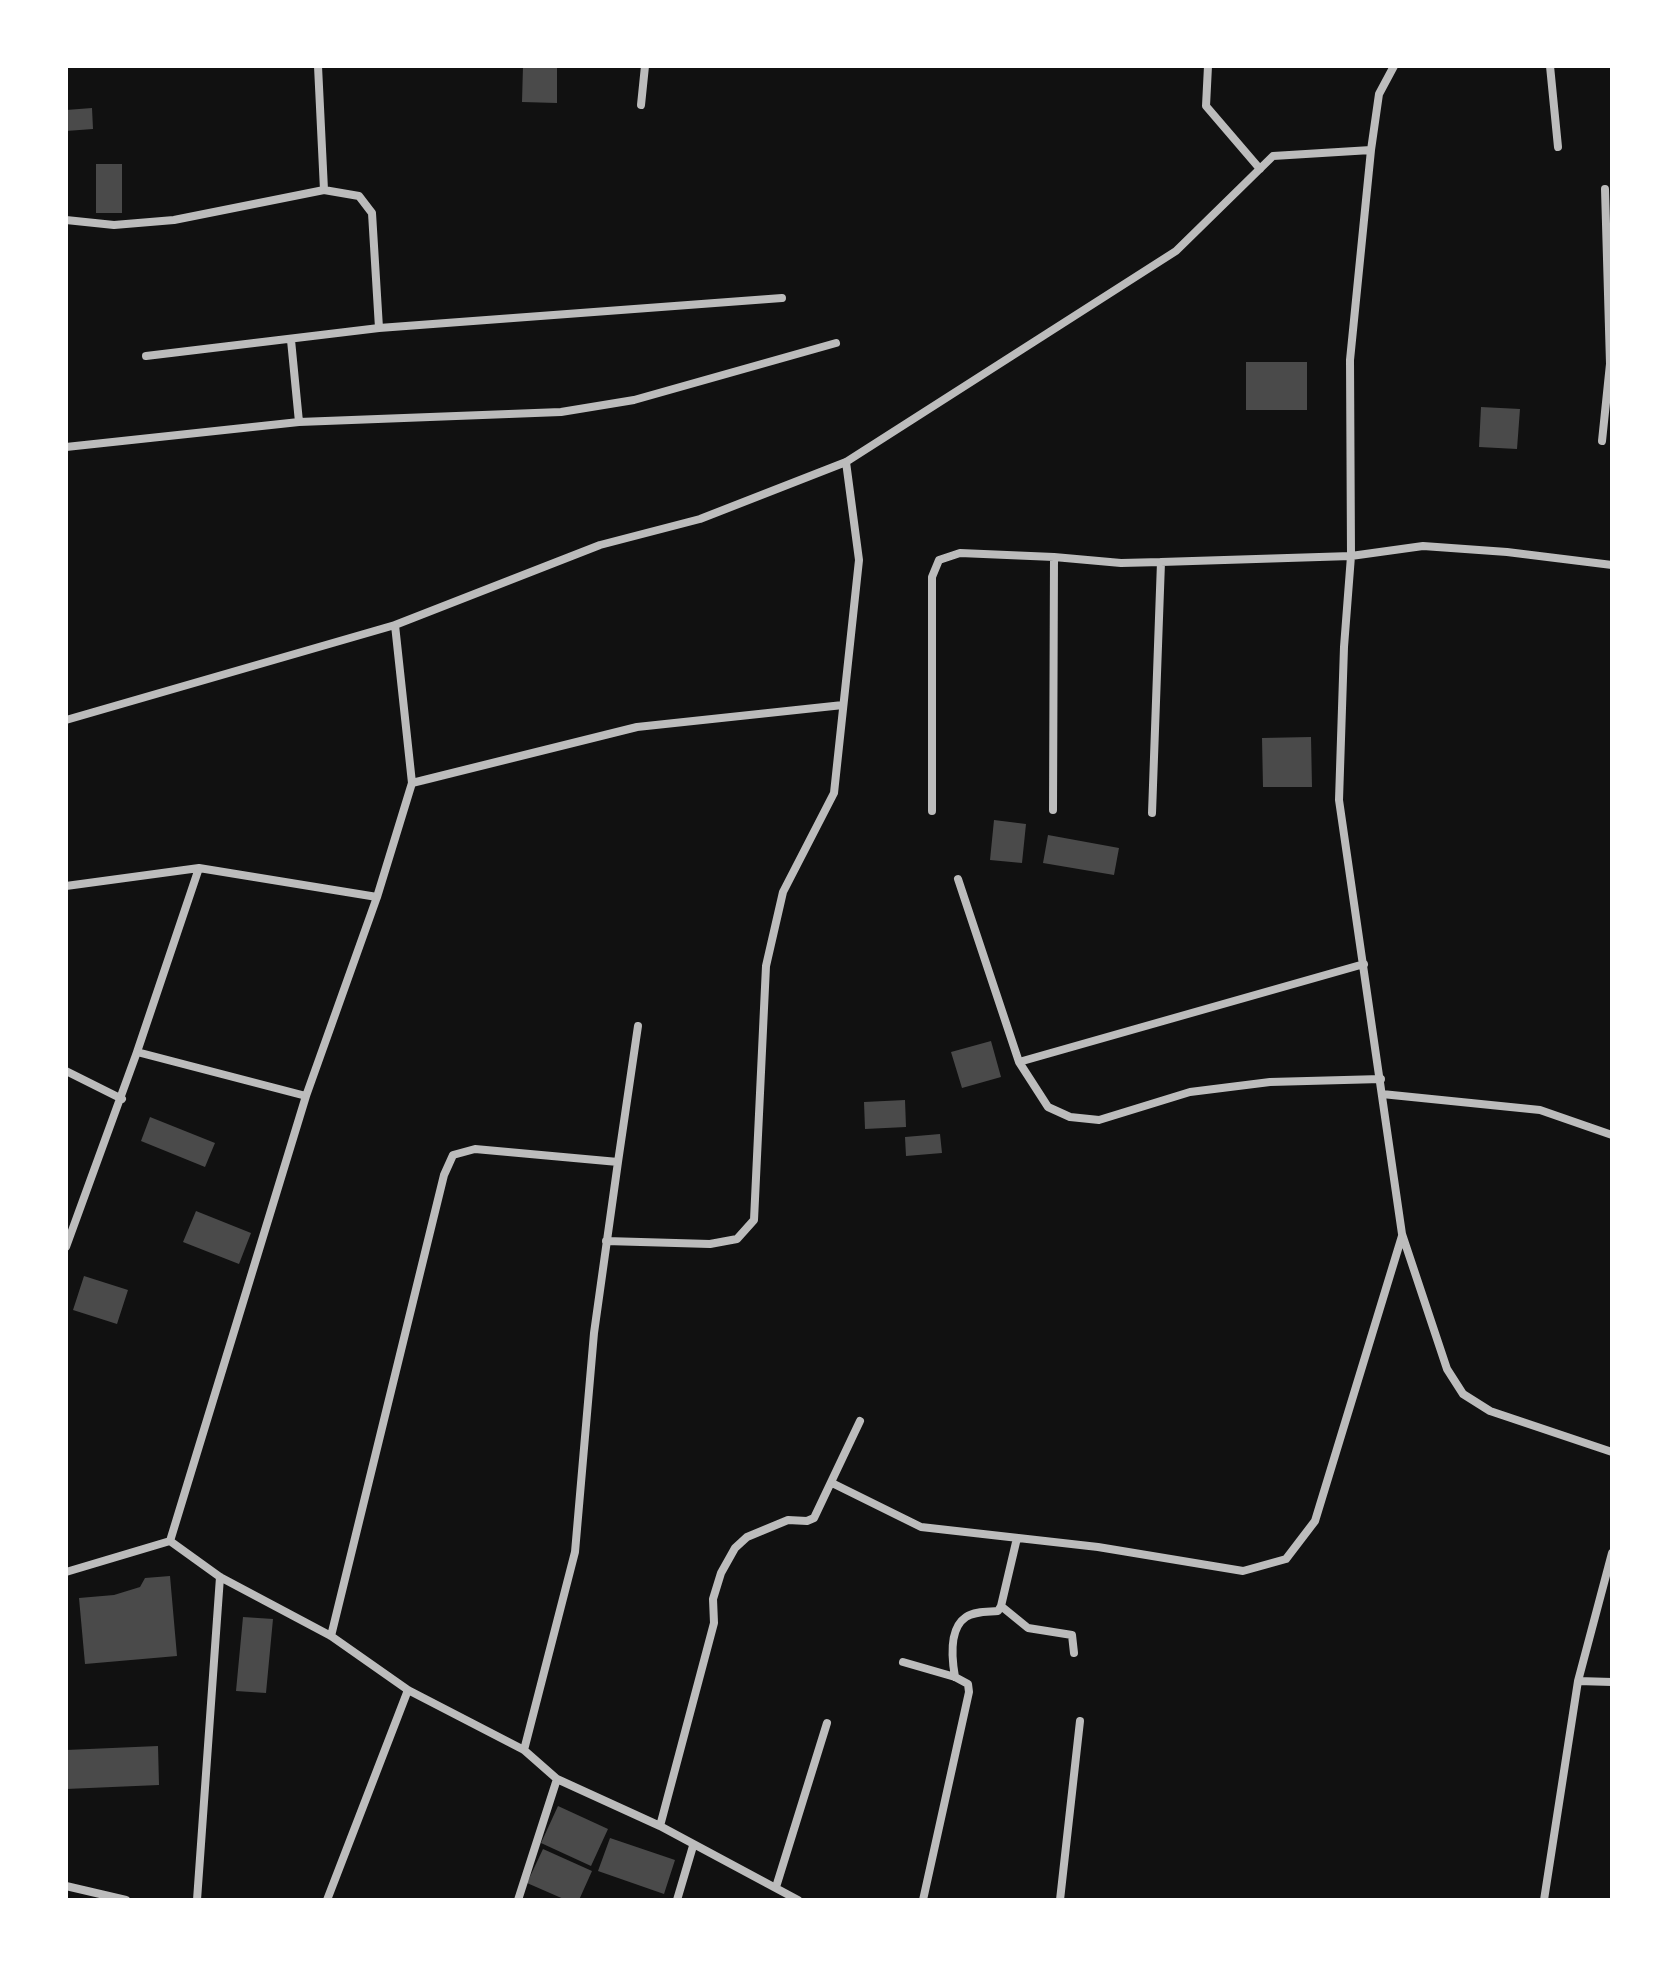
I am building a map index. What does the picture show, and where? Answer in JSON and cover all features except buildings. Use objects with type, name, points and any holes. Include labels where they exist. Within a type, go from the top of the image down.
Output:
[{"type":"street","points":[[318,66],[324,190]]},
{"type":"street","points":[[641,105],[645,66]]},
{"type":"street","points":[[1208,66],[1206,106],[1260,169]]},
{"type":"street","points":[[1394,66],[1379,94],[1350,360],[1351,556],[1344,647],[1339,800],[1402,1234],[1447,1369],[1463,1394],[1490,1411],[1612,1452]]},
{"type":"street","points":[[1550,66],[1558,147]]},
{"type":"street","points":[[66,720],[395,625],[600,545],[700,519],[846,462],[1176,251],[1273,156],[1371,150]]},
{"type":"street","points":[[1602,441],[1610,364],[1605,189]]},
{"type":"street","points":[[66,220],[114,225],[174,220],[324,190],[359,196],[372,213],[379,328]]},
{"type":"street","points":[[146,356],[379,328],[782,298]]},
{"type":"street","points":[[291,340],[299,422]]},
{"type":"street","points":[[66,447],[299,422],[561,412],[634,400],[836,343]]},
{"type":"street","points":[[606,1241],[710,1244],[737,1239],[754,1220],[766,966],[783,892],[834,793],[859,560],[846,462]]},
{"type":"street","points":[[932,811],[932,577],[939,560],[960,553],[1121,563],[1161,562],[1351,556],[1423,546],[1507,552],[1612,565]]},
{"type":"street","points":[[1053,810],[1054,557]]},
{"type":"street","points":[[1152,813],[1161,562]]},
{"type":"street","points":[[170,1541],[306,1096],[377,897],[412,783],[395,625]]},
{"type":"street","points":[[412,783],[637,727],[843,705]]},
{"type":"street","points":[[66,886],[199,868],[377,897]]},
{"type":"street","points":[[66,1247],[122,1099],[199,868]]},
{"type":"street","points":[[958,879],[1019,1062],[1048,1107],[1070,1117],[1099,1120],[1190,1092],[1270,1082],[1381,1079]]},
{"type":"street","points":[[1019,1062],[1364,964]]},
{"type":"street","points":[[524,1750],[575,1552],[594,1333],[638,1026]]},
{"type":"street","points":[[137,1052],[306,1096]]},
{"type":"street","points":[[66,1071],[122,1099]]},
{"type":"street","points":[[1382,1094],[1540,1110],[1612,1135]]},
{"type":"street","points":[[331,1636],[444,1175],[453,1155],[475,1149],[618,1162]]},
{"type":"street","points":[[832,1483],[921,1527],[1098,1547],[1243,1571],[1286,1559],[1315,1521],[1402,1234]]},
{"type":"street","points":[[660,1826],[714,1623],[713,1599],[721,1573],[735,1548],[747,1537],[788,1520],[807,1521],[814,1518],[860,1421]]},
{"type":"street","points":[[955,1677],[952,1660],[957,1628],[966,1617],[979,1612],[998,1611],[1017,1538]]},
{"type":"street","points":[[66,1572],[170,1541]]},
{"type":"street","points":[[170,1541],[220,1577],[331,1636],[408,1690],[524,1750],[557,1779],[660,1826],[798,1900]]},
{"type":"street","points":[[1544,1900],[1578,1681],[1612,1553]]},
{"type":"street","points":[[197,1900],[220,1577]]},
{"type":"street","points":[[1001,1606],[1028,1628],[1072,1635],[1074,1653]]},
{"type":"street","points":[[903,1662],[955,1677],[968,1684],[969,1692],[923,1900]]},
{"type":"street","points":[[1578,1681],[1612,1682]]},
{"type":"street","points":[[327,1900],[408,1690]]},
{"type":"street","points":[[1060,1900],[1080,1721]]},
{"type":"street","points":[[776,1887],[827,1723]]},
{"type":"street","points":[[518,1900],[557,1779]]},
{"type":"street","points":[[677,1900],[693,1846]]},
{"type":"street","points":[[66,1886],[126,1900]]}]
